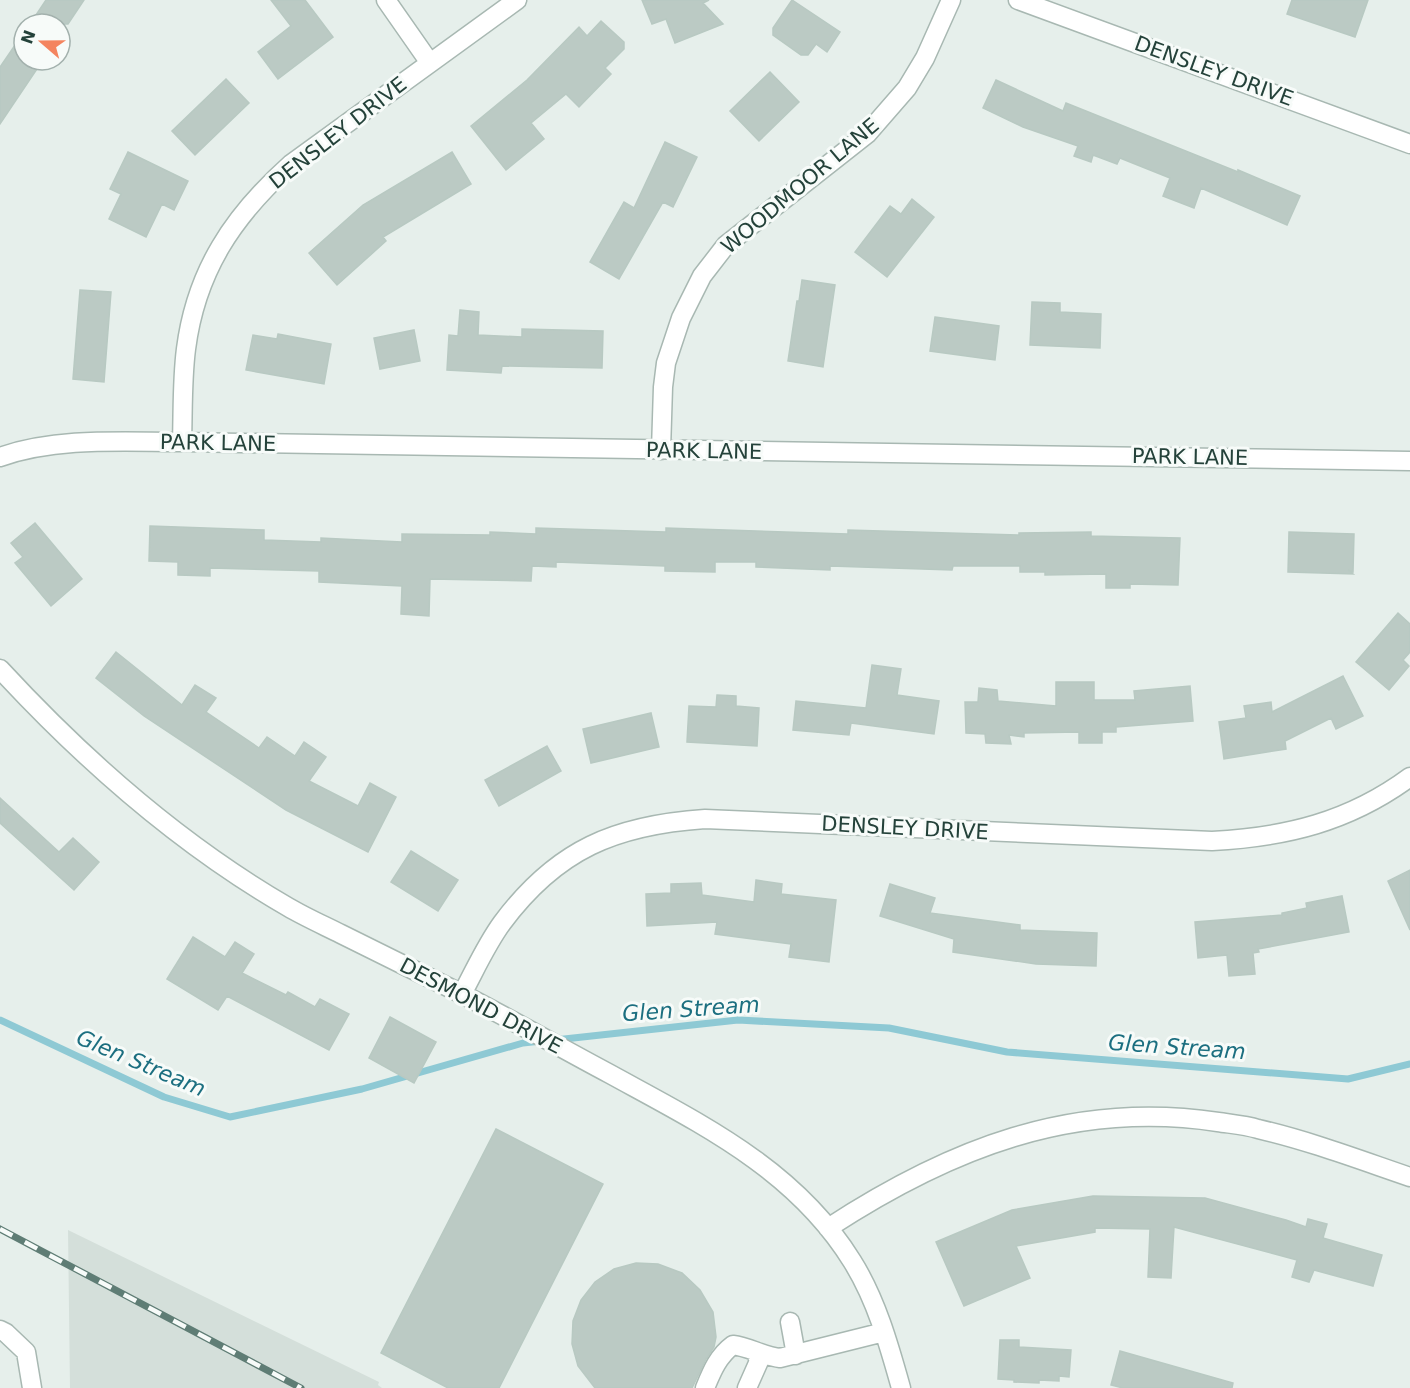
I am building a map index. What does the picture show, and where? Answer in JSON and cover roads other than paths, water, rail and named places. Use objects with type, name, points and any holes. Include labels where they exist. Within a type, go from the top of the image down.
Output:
[{"type":"street","points":[[386,0],[430,63]]},
{"type":"street","name":"DENSLEY DRIVE","points":[[182,442],[184,378],[191,322],[208,270],[235,223],[271,182],[291,164],[517,0]]},
{"type":"street","name":"WOODMOOR LANE","points":[[661,450],[666,363],[681,318],[702,276],[726,245],[867,134],[913,78],[926,58],[951,0]]},
{"type":"street","name":"DENSLEY DRIVE","points":[[1018,0],[1410,144]]},
{"type":"street","name":"PARK LANE","points":[[0,457],[68,444],[182,442],[1410,461]]},
{"type":"street","name":"DESMOND DRIVE","points":[[0,669],[45,718],[105,775],[161,822],[289,908],[462,994],[697,1120],[735,1144],[775,1174],[828,1228],[852,1261],[884,1332],[901,1388]]},
{"type":"street","name":"DENSLEY DRIVE","points":[[462,994],[502,924],[550,870],[614,834],[632,828],[705,819],[1212,841],[1242,839],[1300,829],[1342,816],[1410,777]]},
{"type":"street","points":[[828,1228],[862,1205],[972,1151],[1024,1133],[1085,1120],[1148,1116],[1194,1119],[1256,1128],[1410,1177]]},
{"type":"street","points":[[790,1322],[796,1355]]},
{"type":"street","points":[[0,1330],[26,1352],[32,1388]]},
{"type":"street","points":[[705,1388],[716,1362],[724,1351],[733,1345],[780,1358],[884,1332]]},
{"type":"street","points":[[747,1388],[759,1361],[756,1353]]},
{"type":"waterway","name":"Glen Stream","points":[[0,1020],[164,1097],[230,1117],[362,1089],[523,1043],[541,1041]]},
{"type":"waterway","name":"Glen Stream","points":[[555,1040],[738,1020],[889,1028],[1007,1052],[1348,1079],[1410,1064]]},
{"type":"railway","points":[[0,1229],[301,1388]]}]
